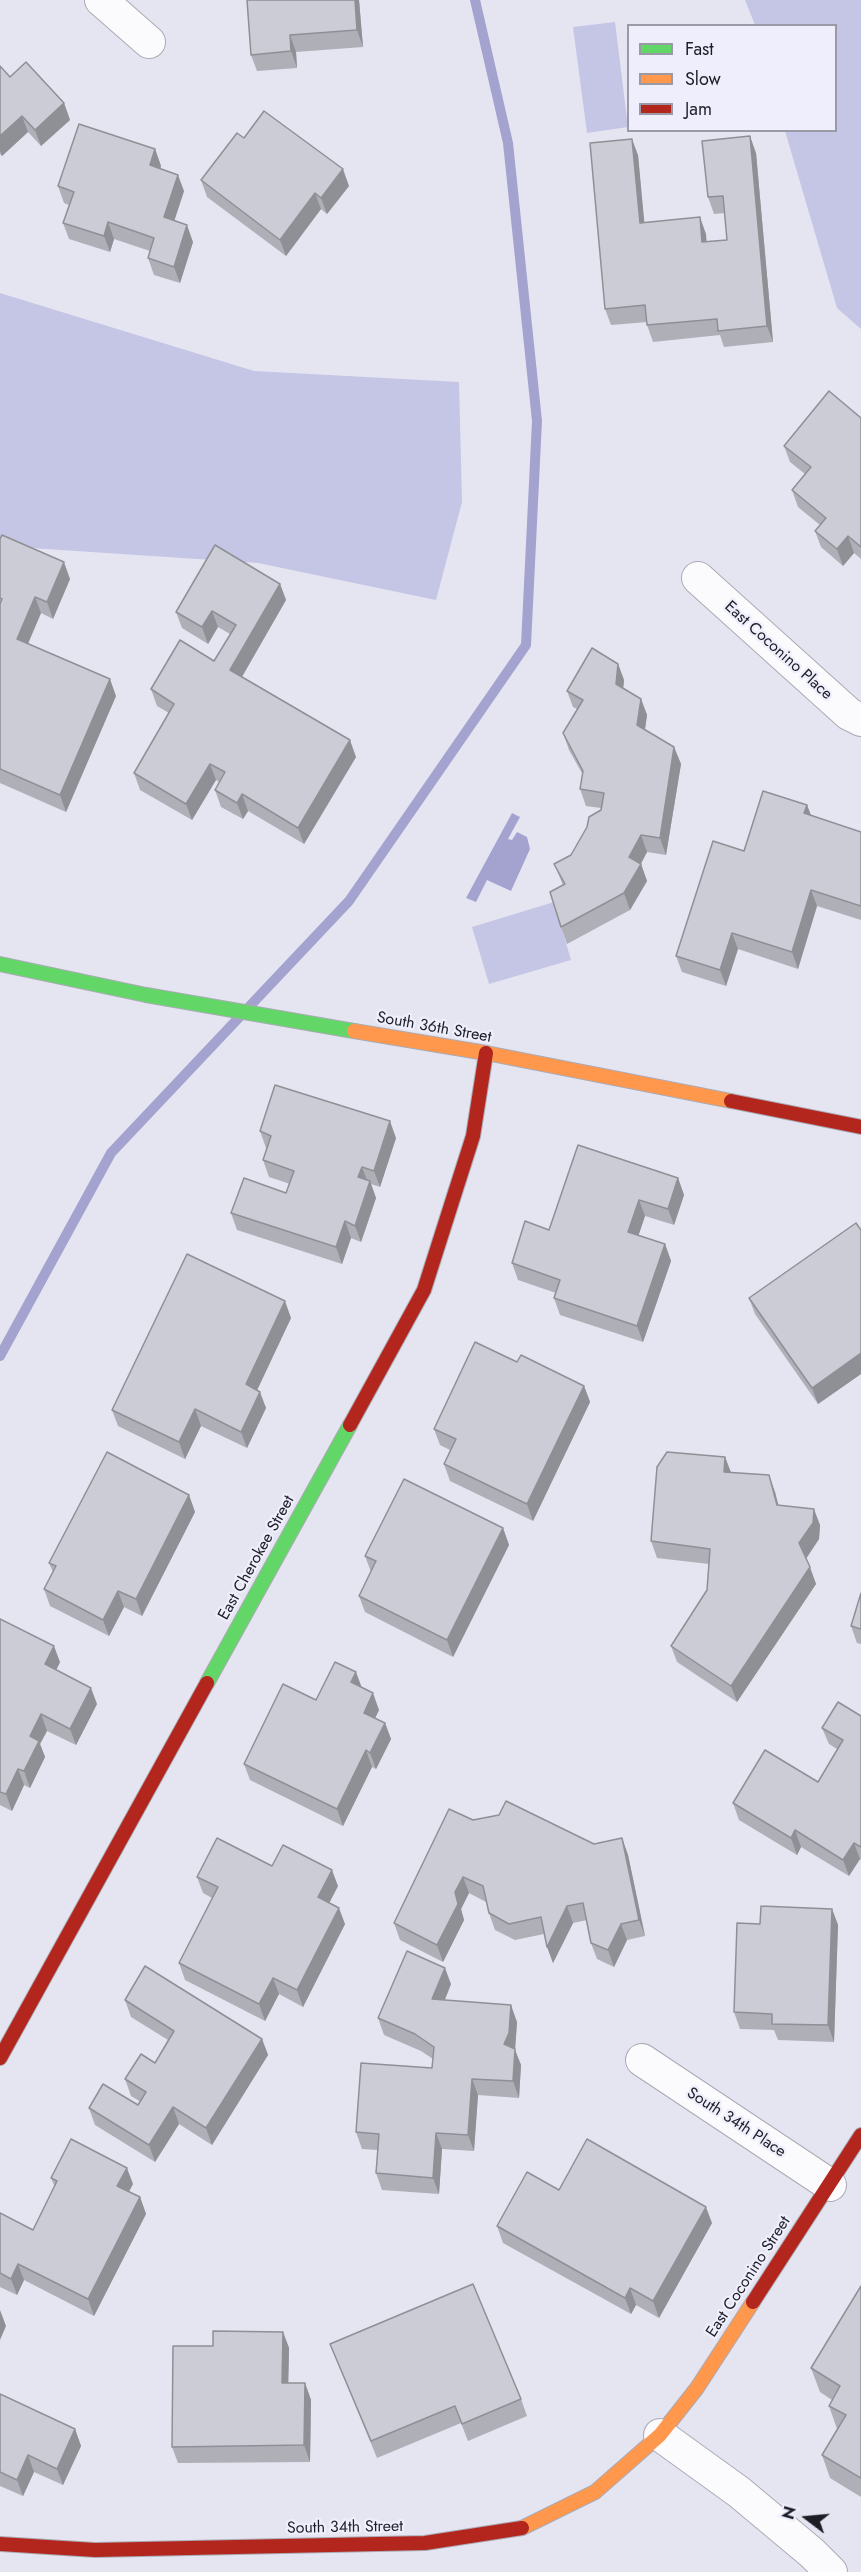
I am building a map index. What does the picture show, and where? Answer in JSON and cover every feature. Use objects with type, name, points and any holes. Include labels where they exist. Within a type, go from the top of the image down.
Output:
[{"type":"street","points":[[101,0],[149,42]]},
{"type":"street","name":"East Coconino Place","points":[[698,578],[849,714],[861,720]]},
{"type":"street","name":"South 36th Street","points":[[0,964],[146,995],[486,1053],[861,1127]]},
{"type":"street","name":"East Cherokee Street","points":[[0,2058],[424,1290],[447,1224],[473,1136],[486,1053]]},
{"type":"street","name":"South 34th Place","points":[[642,2060],[830,2185]]},
{"type":"street","name":"East Coconino Street","points":[[660,2434],[697,2388],[861,2135]]},
{"type":"street","points":[[660,2434],[739,2492],[812,2553],[831,2572]]},
{"type":"street","name":"South 34th Street","points":[[0,2544],[95,2550],[425,2543],[520,2529],[595,2492],[660,2434]]},
{"type":"shaded area","points":[[745,0],[861,0],[861,329],[837,308],[785,132],[837,132],[837,24],[755,24]]},
{"type":"shaded area","points":[[615,22],[627,127],[587,133],[573,27]]},
{"type":"shaded area","points":[[0,293],[254,371],[459,382],[462,502],[436,600],[258,563],[0,546]]},
{"type":"shaded area","points":[[512,813],[520,817],[508,839],[512,840],[517,832],[527,837],[530,849],[511,891],[487,880],[476,902],[466,898]]},
{"type":"shaded area","points":[[554,902],[571,960],[489,984],[472,927]]},
{"type":"building","points":[[247,0],[355,0],[357,30],[290,35],[291,51],[251,55]]},
{"type":"building","points":[[26,62],[64,103],[35,130],[22,116],[0,136],[0,66],[10,77]]},
{"type":"building","points":[[264,111],[343,169],[321,198],[315,193],[280,240],[201,180],[237,133],[244,138]]},
{"type":"building","points":[[79,124],[155,149],[150,165],[178,175],[164,217],[187,225],[174,267],[148,258],[154,238],[108,222],[104,236],[63,223],[74,192],[58,186]]},
{"type":"building","points":[[750,136],[767,326],[718,331],[717,319],[647,325],[645,305],[605,309],[590,143],[632,139],[640,223],[700,217],[702,242],[727,240],[723,196],[708,197],[702,141]]},
{"type":"building","points":[[829,391],[861,418],[861,547],[848,536],[837,549],[815,531],[826,518],[792,490],[811,467],[784,446]]},
{"type":"building","points":[[2,535],[64,562],[47,602],[35,597],[17,639],[110,679],[60,795],[0,769],[0,604],[2,599],[0,598],[0,539]]},
{"type":"building","points":[[215,545],[280,584],[230,670],[350,740],[298,828],[242,794],[237,803],[215,790],[225,772],[210,764],[186,804],[134,773],[174,704],[151,689],[180,640],[214,661],[236,625],[212,611],[202,627],[176,612]]},
{"type":"building","points":[[592,648],[618,664],[616,684],[641,699],[637,725],[674,747],[660,838],[641,835],[629,857],[641,864],[624,893],[561,927],[550,892],[565,884],[554,864],[571,855],[587,827],[589,817],[601,810],[604,793],[580,789],[583,771],[563,733],[583,700],[567,691]]},
{"type":"building","points":[[763,791],[807,805],[804,813],[861,832],[861,906],[811,890],[792,952],[732,933],[720,970],[676,956],[713,841],[744,851]]},
{"type":"building","points":[[275,1085],[390,1121],[374,1171],[362,1167],[358,1177],[370,1181],[355,1226],[345,1221],[336,1247],[231,1213],[244,1178],[286,1193],[294,1171],[263,1160],[271,1136],[260,1131]]},
{"type":"building","points":[[578,1145],[678,1178],[668,1209],[639,1200],[628,1232],[665,1244],[637,1326],[554,1298],[560,1280],[512,1263],[525,1221],[549,1230]]},
{"type":"building","points":[[856,1223],[861,1230],[861,1353],[812,1388],[749,1298]]},
{"type":"building","points":[[187,1254],[285,1301],[246,1384],[260,1392],[241,1432],[195,1409],[179,1442],[112,1410]]},
{"type":"building","points":[[475,1342],[517,1362],[521,1355],[584,1386],[527,1504],[444,1464],[456,1439],[434,1429]]},
{"type":"building","points":[[107,1452],[189,1495],[136,1599],[118,1591],[103,1620],[44,1589],[56,1566],[49,1563]]},
{"type":"building","points":[[667,1452],[725,1457],[724,1472],[769,1475],[777,1505],[814,1509],[813,1523],[799,1543],[810,1567],[731,1686],[671,1646],[707,1590],[710,1549],[651,1541],[657,1467]]},
{"type":"building","points":[[404,1479],[503,1528],[447,1640],[359,1596],[376,1561],[365,1556]]},
{"type":"building","points":[[861,1593],[861,1629],[851,1626]]},
{"type":"building","points":[[0,1619],[54,1646],[45,1664],[91,1688],[70,1729],[41,1714],[30,1736],[39,1741],[24,1771],[18,1769],[6,1794],[0,1792]]},
{"type":"building","points":[[335,1662],[356,1672],[351,1682],[373,1693],[364,1713],[385,1723],[370,1753],[366,1750],[337,1809],[244,1764],[283,1684],[316,1700]]},
{"type":"building","points":[[838,1702],[861,1716],[861,1847],[854,1843],[843,1860],[795,1830],[791,1838],[733,1803],[765,1750],[818,1782],[843,1740],[822,1728]]},
{"type":"building","points":[[506,1801],[594,1844],[622,1838],[639,1920],[621,1924],[608,1950],[591,1943],[583,1903],[567,1906],[547,1947],[541,1917],[509,1924],[489,1913],[483,1886],[463,1877],[455,1892],[458,1904],[437,1945],[394,1923],[449,1809],[473,1820],[499,1815]]},
{"type":"building","points":[[217,1838],[272,1866],[283,1845],[332,1870],[318,1897],[339,1908],[297,1990],[273,1978],[259,2004],[179,1963],[218,1887],[197,1877]]},
{"type":"building","points":[[761,1906],[832,1909],[828,2025],[772,2024],[772,2014],[734,2012],[737,1923],[760,1924]]},
{"type":"building","points":[[407,1951],[445,1968],[432,1999],[511,2005],[509,2033],[504,2044],[515,2049],[513,2081],[472,2079],[468,2135],[436,2133],[433,2178],[376,2173],[379,2134],[356,2132],[361,2063],[432,2068],[434,2047],[415,2034],[378,2018]]},
{"type":"building","points":[[145,1966],[262,2039],[206,2128],[173,2107],[149,2145],[89,2108],[103,2084],[138,2105],[146,2092],[125,2079],[141,2054],[155,2063],[174,2031],[125,2000]]},
{"type":"building","points":[[71,2139],[127,2168],[117,2186],[140,2197],[88,2299],[18,2264],[11,2279],[0,2273],[0,2213],[33,2230],[57,2181],[51,2178]]},
{"type":"building","points":[[587,2139],[706,2207],[653,2301],[630,2288],[625,2298],[497,2226],[527,2172],[559,2190]]},
{"type":"building","points":[[473,2284],[521,2399],[462,2424],[455,2406],[371,2441],[330,2344]]},
{"type":"building","points":[[861,2286],[861,2478],[822,2455],[846,2415],[829,2406],[840,2386],[811,2368]]},
{"type":"building","points":[[213,2331],[283,2332],[282,2383],[305,2383],[304,2445],[172,2447],[173,2346],[213,2346]]},
{"type":"building","points":[[0,2394],[75,2429],[57,2469],[28,2455],[17,2480],[0,2472]]},
{"type":"waterway","points":[[0,1356],[111,1153],[349,901],[526,645],[537,421],[508,143],[475,0]]},
{"type":"traffic: fast","points":[[0,964],[146,995],[354,1031]]},
{"type":"traffic: fast","points":[[207,1683],[350,1425]]},
{"type":"traffic: slow","points":[[354,1031],[486,1053],[731,1101]]},
{"type":"traffic: slow","points":[[522,2528],[595,2492],[660,2435],[697,2388],[753,2302]]},
{"type":"traffic: jam","points":[[350,1425],[424,1290],[473,1136],[486,1053]]},
{"type":"traffic: jam","points":[[731,1101],[861,1127]]},
{"type":"traffic: jam","points":[[0,2058],[207,1683]]},
{"type":"traffic: jam","points":[[753,2302],[861,2135]]},
{"type":"traffic: jam","points":[[0,2544],[95,2550],[425,2543],[522,2528]]}]
